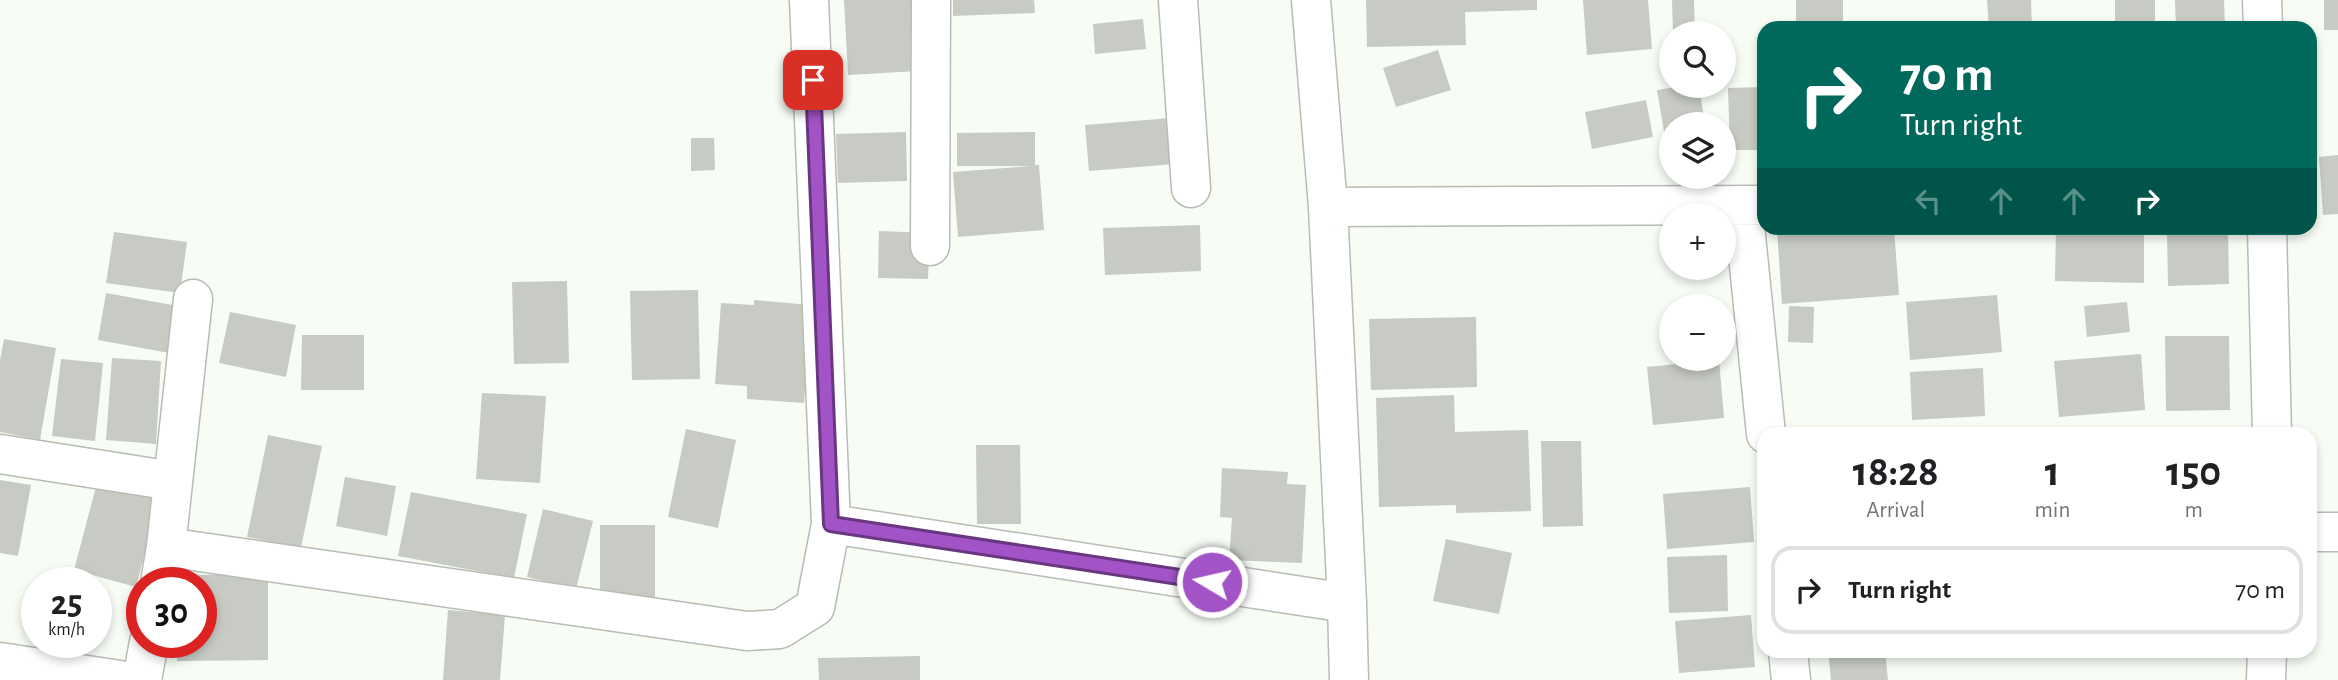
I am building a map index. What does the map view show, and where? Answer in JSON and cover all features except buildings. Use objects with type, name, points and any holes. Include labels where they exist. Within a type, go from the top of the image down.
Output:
[{"type":"street","points":[[193,299],[163,565],[747,631],[780,629],[815,607],[831,524],[809,0]]},
{"type":"street","points":[[930,246],[931,0]]},
{"type":"street","points":[[1178,0],[1191,188]]},
{"type":"street","points":[[1311,0],[1328,207],[1349,680]]},
{"type":"street","points":[[2262,0],[2263,21]]},
{"type":"street","points":[[1328,207],[1754,205],[1766,427]]},
{"type":"street","points":[[2267,235],[2272,427]]},
{"type":"street","points":[[0,454],[173,481]]},
{"type":"street","points":[[831,524],[1347,603]]},
{"type":"street","points":[[2317,533],[2338,532]]},
{"type":"street","points":[[142,680],[146,658]]},
{"type":"street","points":[[1789,658],[1791,680]]},
{"type":"street","points":[[2266,680],[2267,658]]},
{"type":"street","points":[[0,662],[120,680]]},
{"type":"route","points":[[813,80],[831,524],[1212,582]]}]
